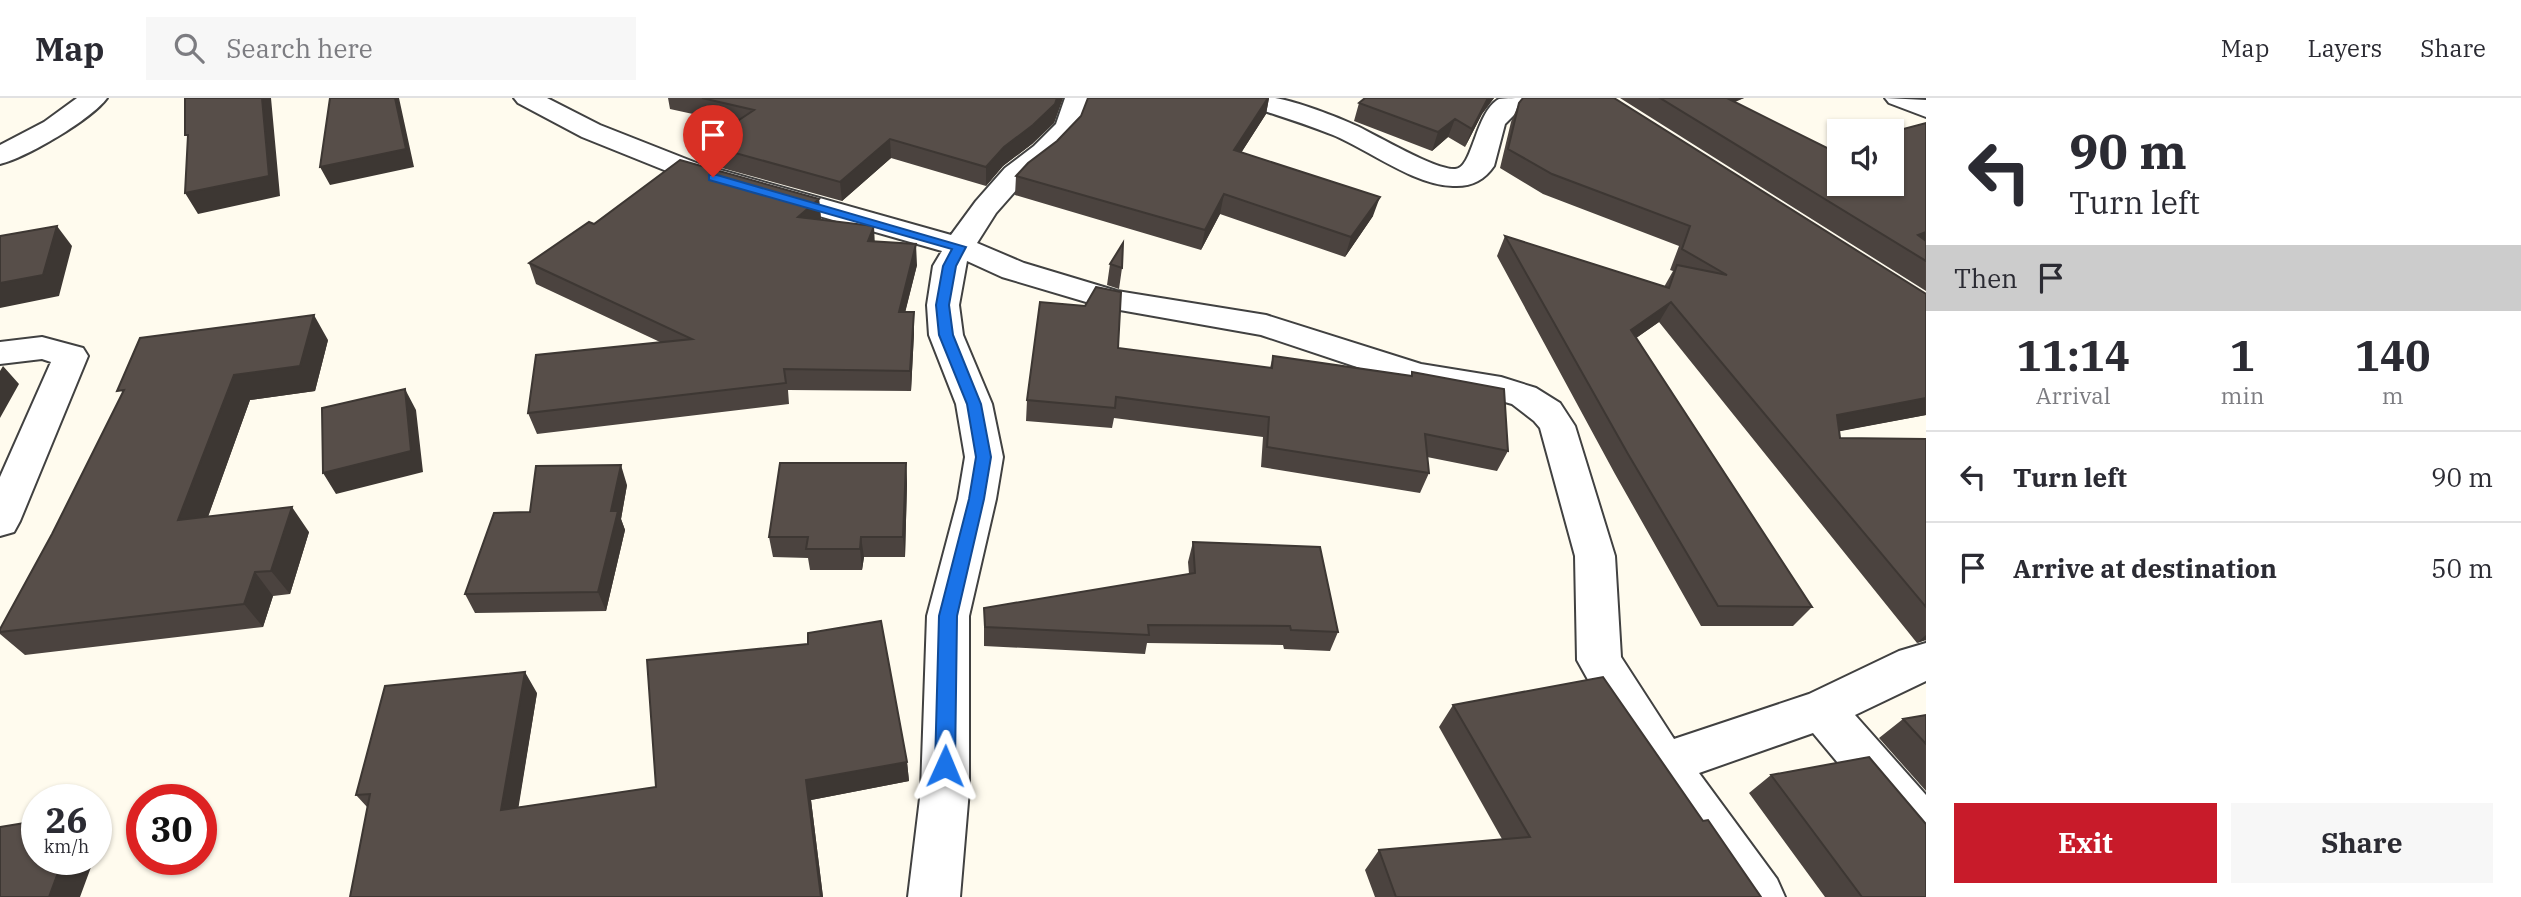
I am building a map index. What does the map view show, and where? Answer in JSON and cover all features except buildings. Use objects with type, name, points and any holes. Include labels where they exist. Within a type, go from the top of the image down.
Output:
[{"type":"street","points":[[0,156],[52,128],[94,98]]},
{"type":"street","points":[[527,98],[592,131],[689,170],[960,247],[1013,270],[1114,300],[1266,325],[1417,375],[1501,389],[1524,396],[1547,412],[1557,426],[1595,555],[1599,660],[1622,702],[1759,897]]},
{"type":"street","points":[[934,897],[944,790],[948,616],[984,457],[974,404],[946,335],[943,305],[949,266],[986,207],[1015,174],[1045,152],[1068,127],[1078,98]]},
{"type":"street","points":[[1250,98],[1344,130],[1426,170],[1451,178],[1467,177],[1480,166],[1492,123],[1505,107],[1518,98]]},
{"type":"street","points":[[1898,98],[1926,109]]},
{"type":"street","points":[[0,353],[42,348],[71,356],[0,521]]},
{"type":"street","points":[[1664,764],[1822,710],[1915,664],[1926,662]]},
{"type":"street","points":[[1822,710],[1926,831]]},
{"type":"route","points":[[713,177],[960,247],[949,266],[943,305],[946,335],[974,404],[984,457],[948,616],[945,766]]}]
